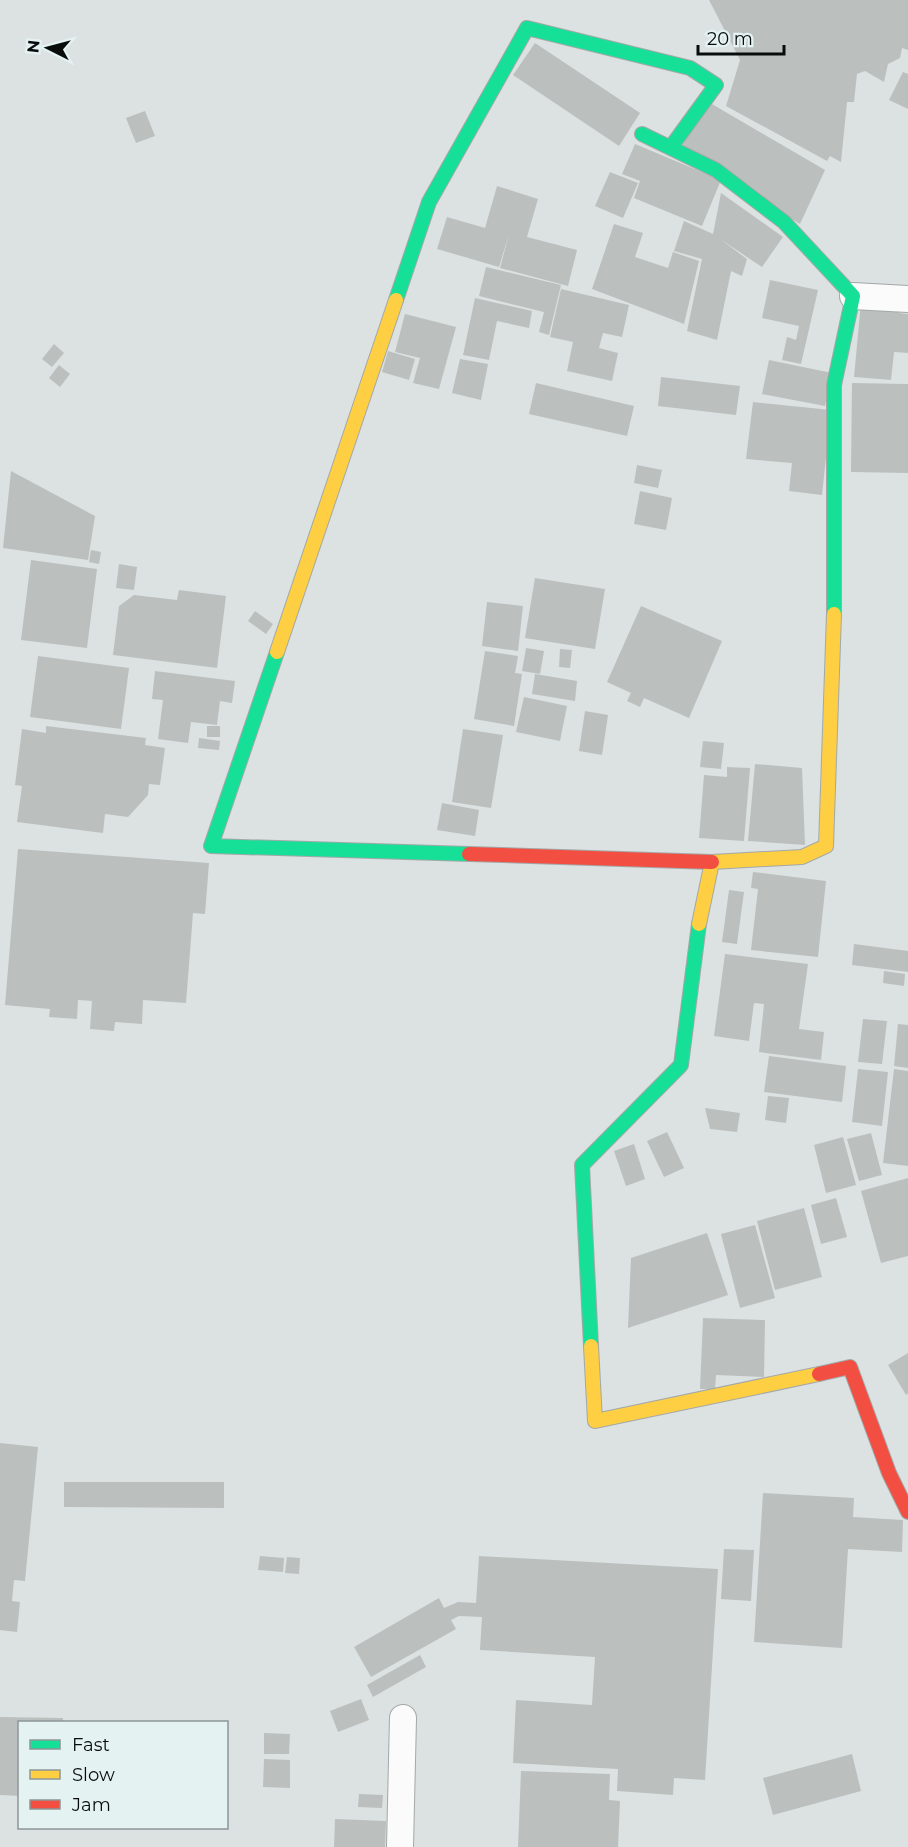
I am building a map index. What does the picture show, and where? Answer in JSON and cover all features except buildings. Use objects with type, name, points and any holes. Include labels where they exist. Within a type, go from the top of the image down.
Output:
[{"type":"street","points":[[671,147],[716,85],[690,68],[527,28],[429,202],[211,846],[712,862],[802,857],[826,846],[835,578],[834,385],[853,296]]},
{"type":"street","points":[[642,134],[717,170],[784,222],[853,296],[908,298]]},
{"type":"street","points":[[712,862],[700,916],[681,1065],[582,1165],[595,1421],[850,1366],[889,1473],[908,1512]]},
{"type":"street","points":[[400,1847],[403,1718]]},
{"type":"traffic: fast","points":[[396,300],[429,202],[527,28],[690,68],[716,85],[671,147]]},
{"type":"traffic: fast","points":[[642,134],[716,170],[784,222],[853,296],[834,385],[834,614]]},
{"type":"traffic: fast","points":[[277,652],[211,846],[469,854]]},
{"type":"traffic: fast","points":[[591,1346],[582,1165],[681,1065],[699,924]]},
{"type":"traffic: slow","points":[[277,652],[396,300]]},
{"type":"traffic: slow","points":[[699,924],[712,862],[802,857],[826,846],[834,614]]},
{"type":"traffic: slow","points":[[591,1346],[595,1421],[819,1374]]},
{"type":"traffic: jam","points":[[469,854],[712,862]]},
{"type":"traffic: jam","points":[[819,1374],[850,1367],[889,1473],[908,1512]]}]
